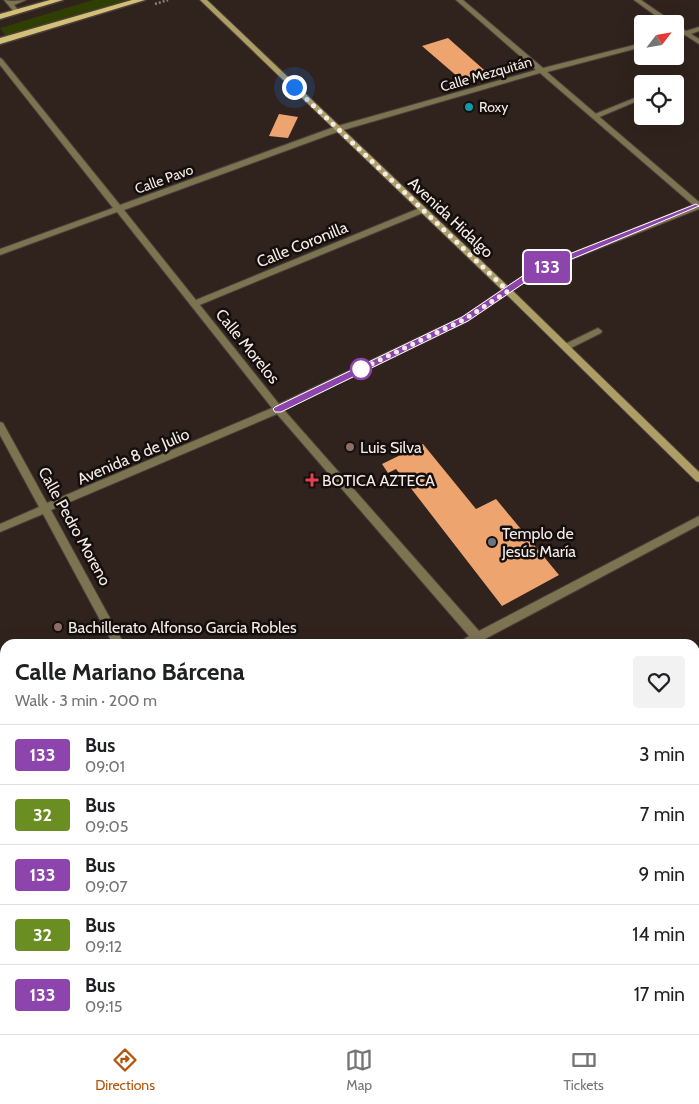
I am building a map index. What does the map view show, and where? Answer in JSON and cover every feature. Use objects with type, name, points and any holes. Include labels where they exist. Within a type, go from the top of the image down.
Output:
[{"type":"main road","points":[[0,17],[59,0]]},
{"type":"main road","points":[[0,41],[141,0]]},
{"type":"main road","name":"Avenida Hidalgo","points":[[203,0],[508,291],[699,478]]},
{"type":"street","points":[[17,12],[9,2],[22,0]]},
{"type":"street","points":[[460,0],[699,206]]},
{"type":"street","points":[[637,0],[659,15]]},
{"type":"street","points":[[686,33],[699,29]]},
{"type":"street","points":[[686,33],[699,42]]},
{"type":"street","name":"Calle Mezquitán","points":[[337,129],[541,71],[634,47]]},
{"type":"street","name":"Calle Morelos","points":[[0,60],[278,409],[479,639]]},
{"type":"street","points":[[594,116],[634,100]]},
{"type":"street","name":"Calle Pavo","points":[[0,252],[337,129]]},
{"type":"street","name":"Avenida 8 de Julio","points":[[0,528],[46,510],[278,409],[465,319],[527,277],[552,264],[699,206]]},
{"type":"street","name":"Calle Coronilla","points":[[194,304],[422,210]]},
{"type":"street","points":[[566,347],[598,331]]},
{"type":"street","name":"Calle Pedro Moreno","points":[[0,426],[116,639]]},
{"type":"street","points":[[482,639],[699,520]]},
{"type":"green space","points":[[93,0],[128,0],[6,36],[0,28]]},
{"type":"building","points":[[448,38],[491,76],[465,83],[422,46]]},
{"type":"building","points":[[279,114],[298,117],[288,138],[269,136]]},
{"type":"building","name":"Templo de Jesús María","points":[[423,444],[476,509],[496,499],[559,575],[502,606],[396,469],[388,473],[382,464]]},
{"type":"bus line","name":"133","points":[[278,409],[465,319],[527,277],[552,264],[699,206]]},
{"type":"place","name":"Roxy","points":[[469,107]]},
{"type":"place","name":"Luis Silva","points":[[350,447]]},
{"type":"place","name":"BOTICA AZTECA","points":[[312,480]]},
{"type":"place","name":"Templo de Jesús María","points":[[492,542]]},
{"type":"place","name":"Bachillerato Alfonso Garcia Robles","points":[[58,627]]},
{"type":"route","points":[[294,87],[508,291],[465,319],[361,369]]}]
